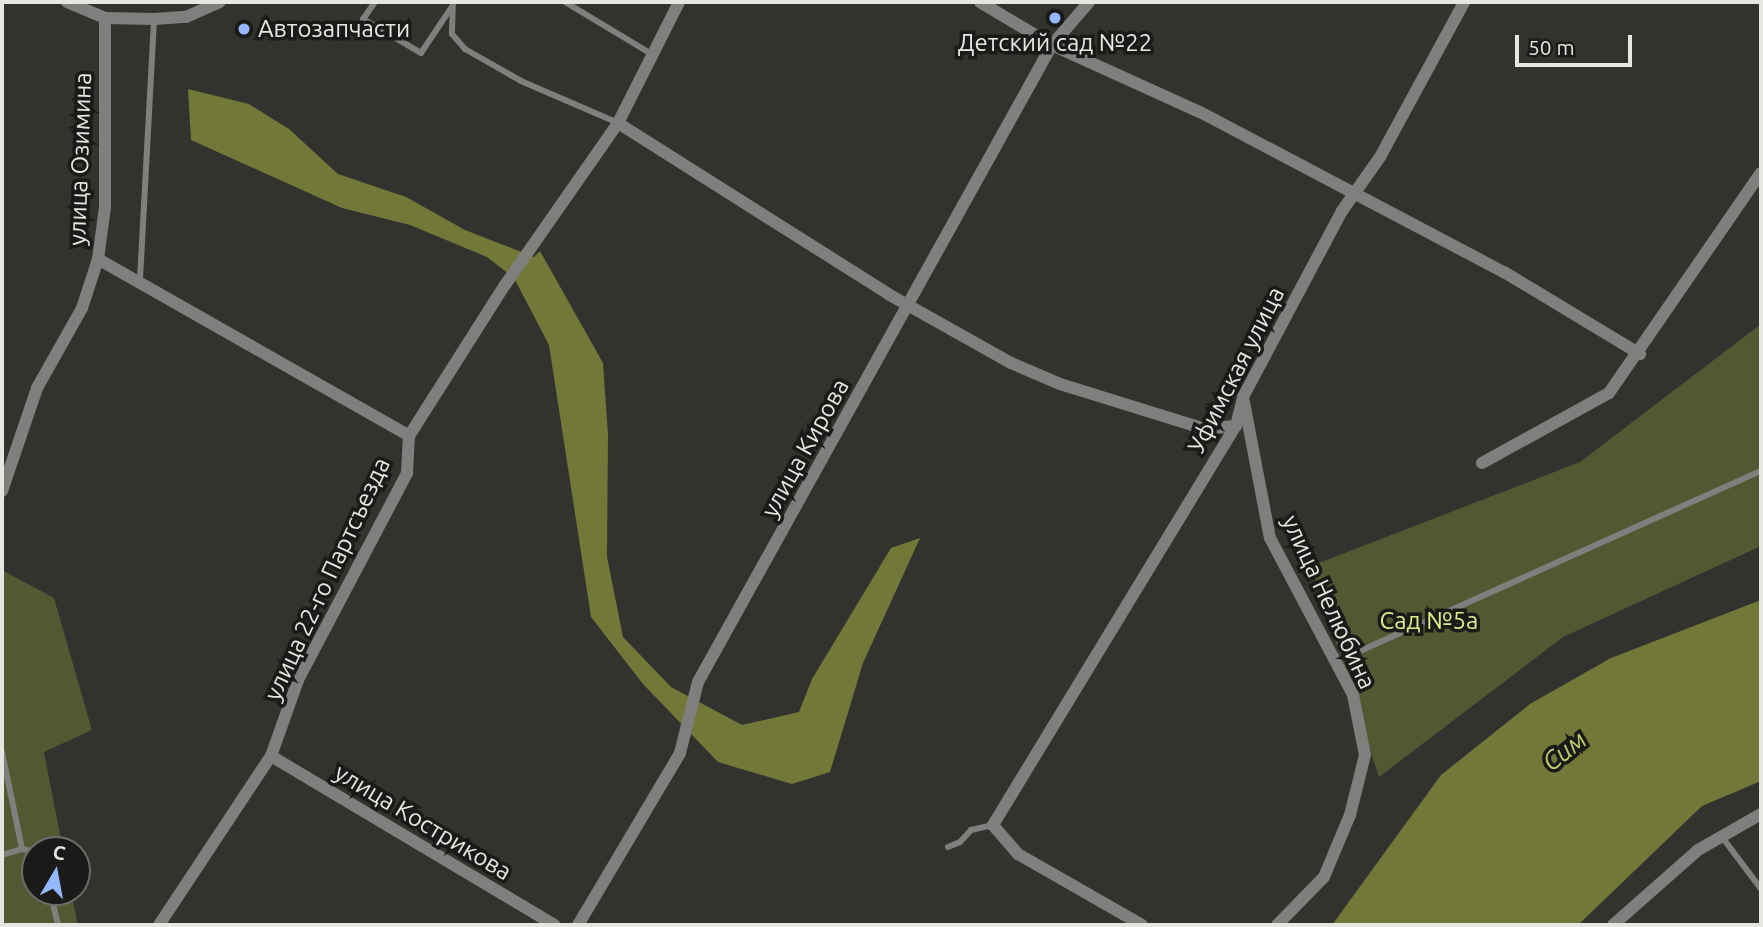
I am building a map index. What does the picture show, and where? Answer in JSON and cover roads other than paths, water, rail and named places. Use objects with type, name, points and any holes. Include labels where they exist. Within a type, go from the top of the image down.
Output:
[{"type":"street","points":[[67,2],[105,18],[154,19],[186,17],[220,2]]},
{"type":"street","points":[[679,2],[650,53],[618,123],[910,304],[1011,363],[1060,384],[1205,429],[1236,426]]},
{"type":"street","points":[[980,2],[1052,45],[1189,107],[1504,272],[1640,354]]},
{"type":"street","name":"улица Кирова","points":[[578,925],[680,753],[698,682],[1052,45],[1089,2]]},
{"type":"street","name":"Уфимская улица","points":[[993,825],[1236,426],[1243,397],[1353,193],[1380,157],[1464,2]]},
{"type":"street","name":"улица Озимина","points":[[2,491],[37,388],[82,308],[98,259],[105,207],[105,18]]},
{"type":"street","name":"улица 22-го Партсъезда","points":[[159,925],[271,756],[298,680],[407,472],[409,436],[505,285],[618,123]]},
{"type":"street","points":[[1482,463],[1609,393],[1640,354],[1761,173]]},
{"type":"street","points":[[98,259],[139,279],[409,436]]},
{"type":"street","name":"улица Нелюбина","points":[[1243,397],[1270,538],[1353,695],[1365,755],[1350,815],[1324,877],[1277,925]]},
{"type":"street","name":"улица Кострикова","points":[[271,756],[554,925]]},
{"type":"street","points":[[1613,925],[1698,850],[1761,814]]},
{"type":"street","points":[[993,825],[1018,853],[1142,925]]},
{"type":"lane","points":[[375,2],[363,19],[421,53],[452,4]]},
{"type":"lane","points":[[565,2],[650,53]]},
{"type":"lane","points":[[452,4],[452,34],[465,49],[520,81],[618,123]]},
{"type":"lane","points":[[139,279],[154,19]]},
{"type":"lane","points":[[1360,651],[1761,471]]},
{"type":"lane","points":[[2,752],[21,844]]},
{"type":"lane","points":[[948,847],[960,842],[971,830],[993,825]]},
{"type":"lane","points":[[1722,837],[1761,889]]},
{"type":"lane","points":[[2,855],[21,849]]},
{"type":"lane","points":[[53,906],[58,925]]},
{"type":"water","points":[[188,89],[249,104],[289,129],[338,174],[406,197],[465,230],[534,257],[540,251],[603,363],[608,435],[607,557],[623,637],[671,687],[742,725],[799,712],[812,679],[891,548],[920,538],[863,663],[830,772],[792,784],[718,762],[643,684],[591,617],[549,345],[514,278],[487,257],[410,225],[342,208],[191,140]]},
{"type":"water","name":"Сим","points":[[1761,600],[1761,781],[1702,806],[1578,925],[1332,925],[1441,775],[1530,704],[1611,658]]},
{"type":"place","name":"Детский сад №22","points":[[1055,18]]},
{"type":"place","name":"Автозапчасти","points":[[244,29]]},
{"type":"park label","name":"Сад №5а","points":[[1429,621]]}]
